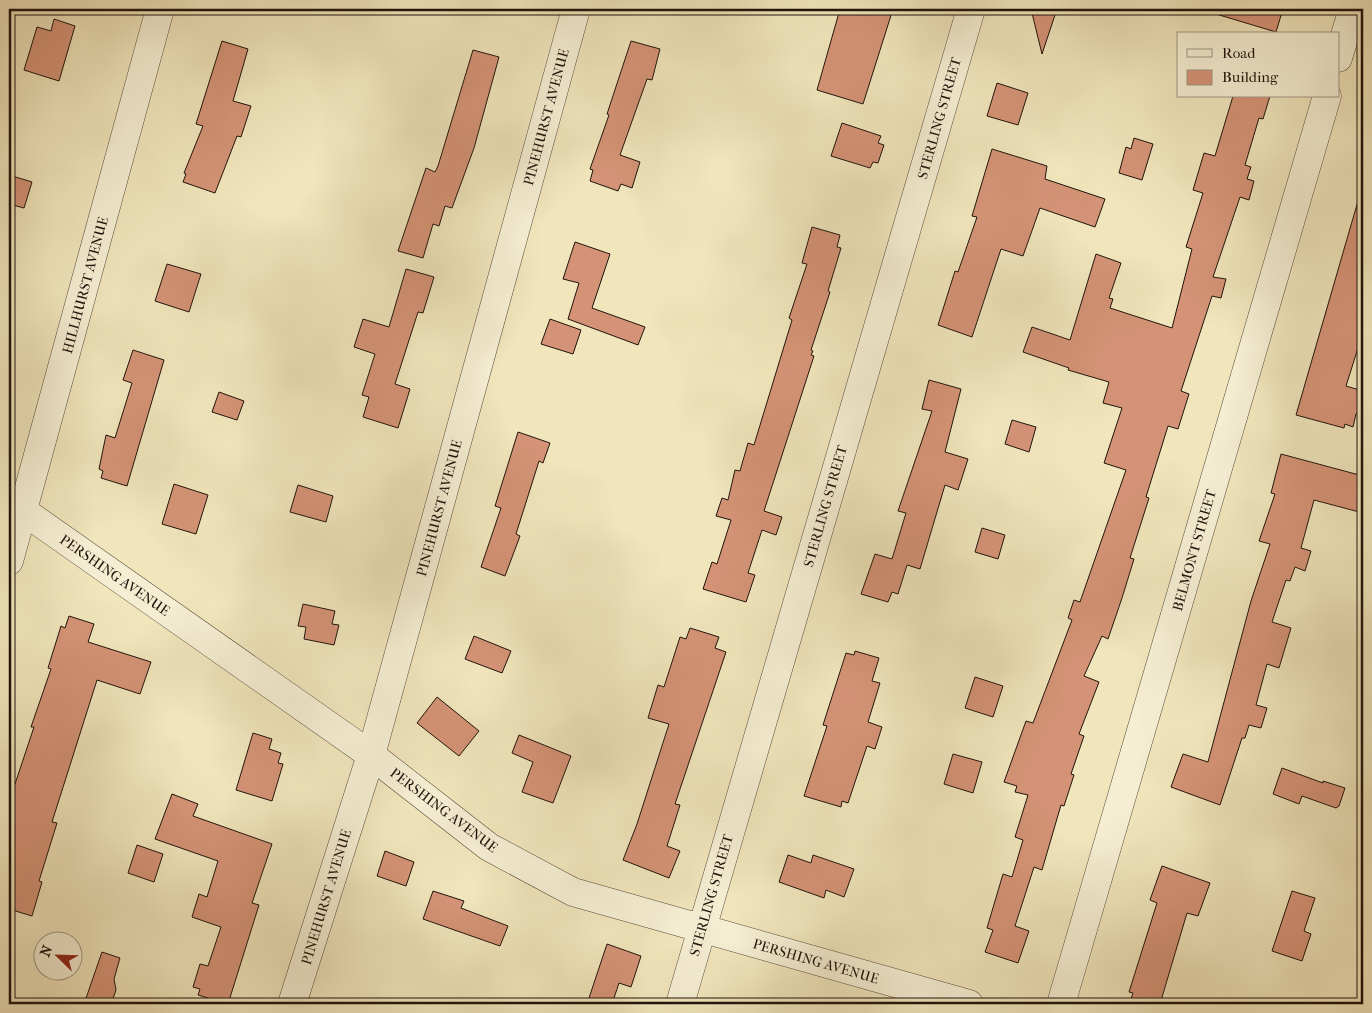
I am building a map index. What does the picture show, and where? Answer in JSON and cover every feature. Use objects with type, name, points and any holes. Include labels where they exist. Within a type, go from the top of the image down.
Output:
[{"type":"street","name":"HILLHURST AVENUE","points":[[9,560],[16,505],[160,9]]},
{"type":"street","name":"PINEHURST AVENUE","points":[[292,1004],[371,755],[576,9]]},
{"type":"street","name":"STERLING STREET","points":[[680,1004],[971,9]]},
{"type":"street","points":[[1340,51],[1353,9]]},
{"type":"street","name":"BELMONT STREET","points":[[1061,1004],[1326,98]]},
{"type":"street","name":"PERSHING AVENUE","points":[[16,505],[371,755],[489,847],[565,887],[701,929],[969,1004]]},
{"type":"building","points":[[840,9],[893,9],[863,104],[817,90]]},
{"type":"building","points":[[1031,9],[1057,9],[1042,54]]},
{"type":"building","points":[[1217,9],[1283,9],[1276,32],[1216,14]]},
{"type":"building","points":[[54,19],[75,26],[59,81],[24,70],[37,27],[51,31]]},
{"type":"building","points":[[222,41],[248,49],[233,101],[251,106],[241,137],[237,136],[215,193],[183,182],[186,174],[184,173],[203,126],[196,124]]},
{"type":"building","points":[[631,41],[660,49],[652,80],[647,79],[620,155],[640,162],[632,188],[621,184],[618,191],[590,181],[593,170],[590,169],[609,115],[607,114]]},
{"type":"building","points":[[473,50],[499,57],[474,148],[452,208],[445,206],[439,226],[433,224],[423,258],[398,251],[426,168],[435,172],[438,166]]},
{"type":"building","points":[[997,83],[1028,93],[1018,125],[987,116]]},
{"type":"building","points":[[1232,98],[1269,98],[1263,119],[1259,118],[1245,165],[1251,167],[1247,179],[1254,181],[1249,200],[1240,197],[1213,277],[1226,279],[1221,298],[1212,296],[1181,391],[1189,394],[1178,429],[1168,426],[1146,497],[1149,498],[1130,558],[1134,559],[1108,639],[1102,636],[1084,676],[1099,682],[1079,734],[1084,736],[1071,774],[1074,775],[1064,806],[1061,805],[1042,870],[1034,867],[1015,926],[1029,931],[1018,963],[985,952],[993,930],[987,928],[1003,874],[1012,877],[1023,840],[1015,837],[1028,795],[1015,792],[1017,786],[1004,782],[1026,721],[1033,723],[1072,620],[1068,618],[1074,600],[1080,602],[1126,470],[1104,463],[1122,408],[1103,403],[1109,382],[1068,370],[1069,368],[1023,352],[1032,327],[1070,340],[1096,254],[1121,263],[1109,298],[1113,299],[1110,308],[1172,328],[1192,249],[1186,247],[1203,193],[1193,190],[1204,153],[1215,156]]},
{"type":"building","points":[[842,123],[881,136],[878,143],[884,145],[878,163],[873,162],[870,168],[831,156]]},
{"type":"building","points":[[1134,138],[1153,144],[1142,180],[1119,173],[1126,147],[1131,149]]},
{"type":"building","points":[[992,149],[1047,166],[1045,179],[1105,199],[1095,227],[1040,208],[1023,256],[1001,249],[972,337],[938,325],[955,271],[958,272],[977,217],[972,216]]},
{"type":"building","points":[[9,175],[32,182],[24,208],[9,204]]},
{"type":"building","points":[[1358,201],[1363,202],[1363,332],[1346,386],[1363,391],[1363,416],[1356,414],[1353,427],[1345,424],[1344,428],[1296,415]]},
{"type":"building","points":[[812,227],[840,235],[837,247],[841,248],[828,291],[830,292],[811,350],[813,351],[811,355],[814,356],[764,511],[782,517],[776,535],[762,530],[748,573],[755,575],[746,602],[703,589],[712,562],[717,564],[731,520],[716,516],[722,498],[728,500],[735,470],[740,471],[748,443],[754,445],[792,320],[789,318],[807,264],[802,263]]},
{"type":"building","points":[[575,242],[610,254],[592,308],[645,327],[638,345],[568,319],[579,283],[563,279]]},
{"type":"building","points":[[167,264],[201,274],[189,312],[155,301]]},
{"type":"building","points":[[406,269],[434,277],[423,313],[418,312],[395,384],[410,389],[398,428],[363,417],[369,397],[362,395],[375,354],[354,347],[363,319],[389,327]]},
{"type":"building","points":[[550,319],[581,330],[573,354],[541,344]]},
{"type":"building","points":[[133,350],[164,360],[127,486],[101,478],[103,471],[99,469],[106,435],[115,438],[132,383],[123,380]]},
{"type":"building","points":[[929,380],[961,389],[945,452],[968,459],[958,490],[945,485],[920,569],[907,565],[898,594],[892,592],[888,602],[861,594],[875,554],[892,559],[906,513],[898,511],[932,411],[922,409]]},
{"type":"building","points":[[219,392],[244,401],[237,420],[212,412]]},
{"type":"building","points":[[1012,420],[1036,427],[1029,452],[1005,444]]},
{"type":"building","points":[[518,432],[550,443],[543,463],[539,461],[516,534],[520,536],[505,576],[481,567],[501,508],[495,506]]},
{"type":"building","points":[[1281,454],[1363,476],[1363,513],[1314,500],[1301,548],[1311,551],[1305,571],[1295,567],[1290,581],[1286,580],[1272,622],[1291,628],[1279,668],[1267,664],[1256,705],[1267,708],[1261,728],[1249,725],[1245,738],[1242,738],[1220,805],[1171,787],[1183,754],[1208,762],[1251,601],[1270,544],[1259,541],[1275,494],[1271,493]]},
{"type":"building","points":[[174,484],[208,495],[196,534],[162,524]]},
{"type":"building","points":[[298,485],[333,496],[326,522],[290,512]]},
{"type":"building","points":[[982,528],[1005,535],[998,559],[975,552]]},
{"type":"building","points":[[303,604],[335,611],[332,624],[339,625],[334,645],[304,639],[306,627],[298,626]]},
{"type":"building","points":[[69,616],[94,624],[88,642],[151,662],[140,694],[97,680],[52,822],[57,823],[39,881],[42,882],[32,916],[9,909],[9,802],[34,727],[31,727],[51,669],[48,668],[61,626],[65,628]]},
{"type":"building","points":[[690,628],[719,637],[715,648],[726,652],[675,804],[680,805],[667,846],[680,851],[669,878],[623,860],[637,824],[669,724],[648,718],[658,685],[664,687],[680,637],[686,639]]},
{"type":"building","points":[[474,636],[511,651],[502,673],[465,659]]},
{"type":"building","points":[[855,651],[879,658],[872,681],[880,683],[868,722],[882,727],[875,749],[867,746],[848,803],[842,801],[841,807],[804,796],[827,726],[823,725],[846,653],[854,655]]},
{"type":"building","points":[[975,677],[1003,686],[993,717],[965,708]]},
{"type":"building","points":[[437,697],[479,731],[459,756],[417,723]]},
{"type":"building","points":[[253,733],[272,739],[269,749],[281,753],[278,763],[283,764],[272,801],[236,790]]},
{"type":"building","points":[[519,735],[571,756],[553,803],[522,792],[533,762],[512,753]]},
{"type":"building","points":[[953,754],[982,762],[973,793],[944,784]]},
{"type":"building","points":[[1282,768],[1323,783],[1323,781],[1345,788],[1339,806],[1336,808],[1302,796],[1299,804],[1273,794]]},
{"type":"building","points":[[172,794],[198,804],[193,816],[272,844],[252,903],[259,905],[228,1004],[198,995],[200,989],[193,987],[200,964],[208,966],[221,927],[192,917],[199,894],[207,897],[218,861],[155,839]]},
{"type":"building","points":[[137,845],[163,854],[154,882],[128,873]]},
{"type":"building","points":[[385,851],[414,862],[406,886],[377,876]]},
{"type":"building","points":[[788,855],[811,863],[813,855],[854,869],[844,897],[826,890],[824,898],[779,882]]},
{"type":"building","points":[[1162,866],[1210,883],[1198,916],[1187,913],[1160,1004],[1129,1004],[1133,993],[1129,992],[1157,903],[1150,900]]},
{"type":"building","points":[[433,891],[464,901],[461,908],[508,926],[500,946],[423,919]]},
{"type":"building","points":[[1292,891],[1315,898],[1304,931],[1311,934],[1302,961],[1272,951]]},
{"type":"building","points":[[607,944],[641,956],[631,987],[619,983],[612,1004],[587,1004]]},
{"type":"building","points":[[102,952],[120,958],[114,979],[116,990],[111,1004],[84,1004]]}]
